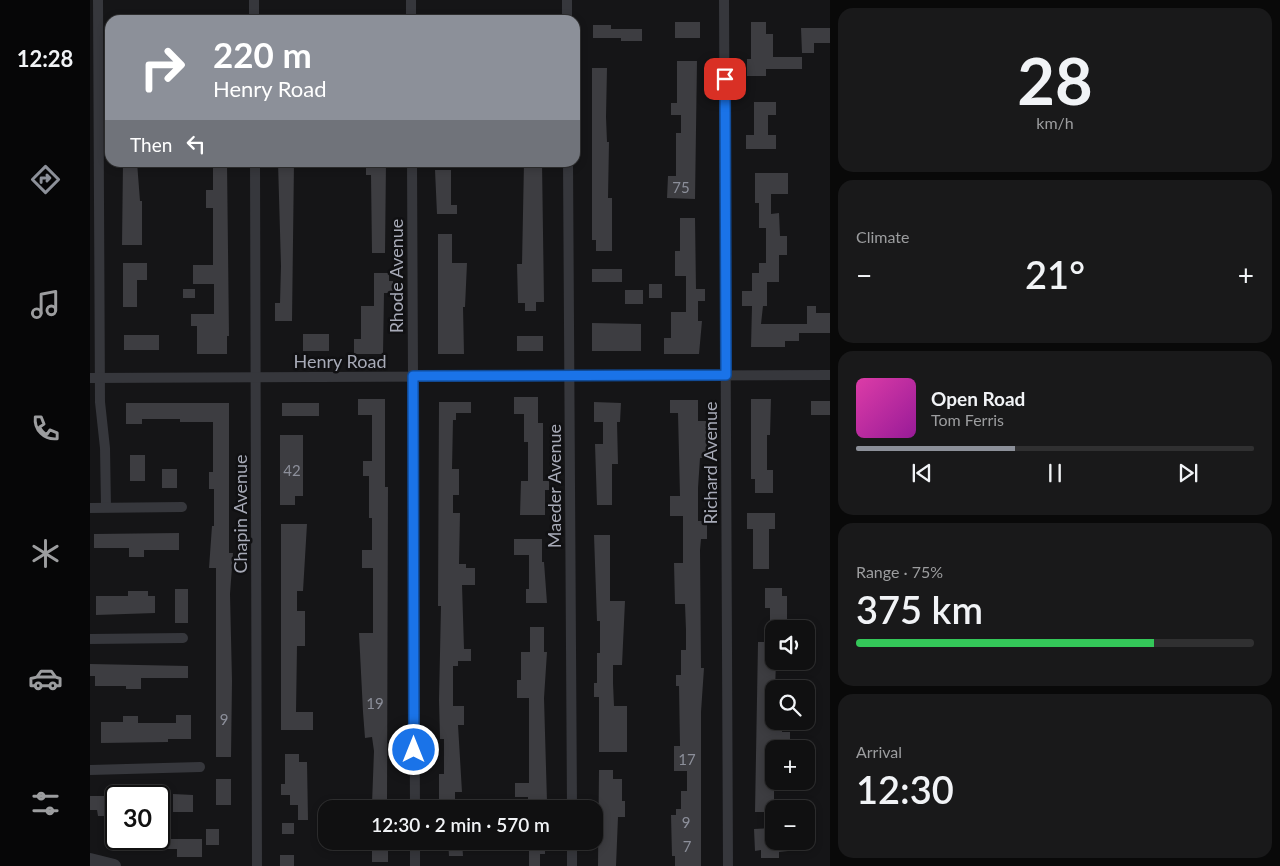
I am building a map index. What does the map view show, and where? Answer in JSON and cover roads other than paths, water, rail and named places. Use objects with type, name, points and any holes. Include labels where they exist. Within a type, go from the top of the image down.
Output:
[{"type":"street","points":[[98,0],[95,378],[106,507]]},
{"type":"street","points":[[254,0],[254,15]]},
{"type":"street","points":[[411,0],[411,15]]},
{"type":"street","points":[[567,0],[568,15]]},
{"type":"street","name":"Richard Avenue","points":[[724,0],[728,866]]},
{"type":"street","name":"Chapin Avenue","points":[[255,167],[257,866]]},
{"type":"street","name":"Rhode Avenue","points":[[412,167],[415,800]]},
{"type":"street","name":"Maeder Avenue","points":[[568,167],[572,800]]},
{"type":"street","name":"Henry Road","points":[[95,378],[830,375]]},
{"type":"street","points":[[90,508],[182,507]]},
{"type":"street","points":[[90,638],[182,638]]},
{"type":"street","points":[[90,770],[200,768]]},
{"type":"street","points":[[415,850],[415,866]]},
{"type":"street","points":[[572,850],[572,866]]},
{"type":"street","points":[[90,860],[110,866]]}]
